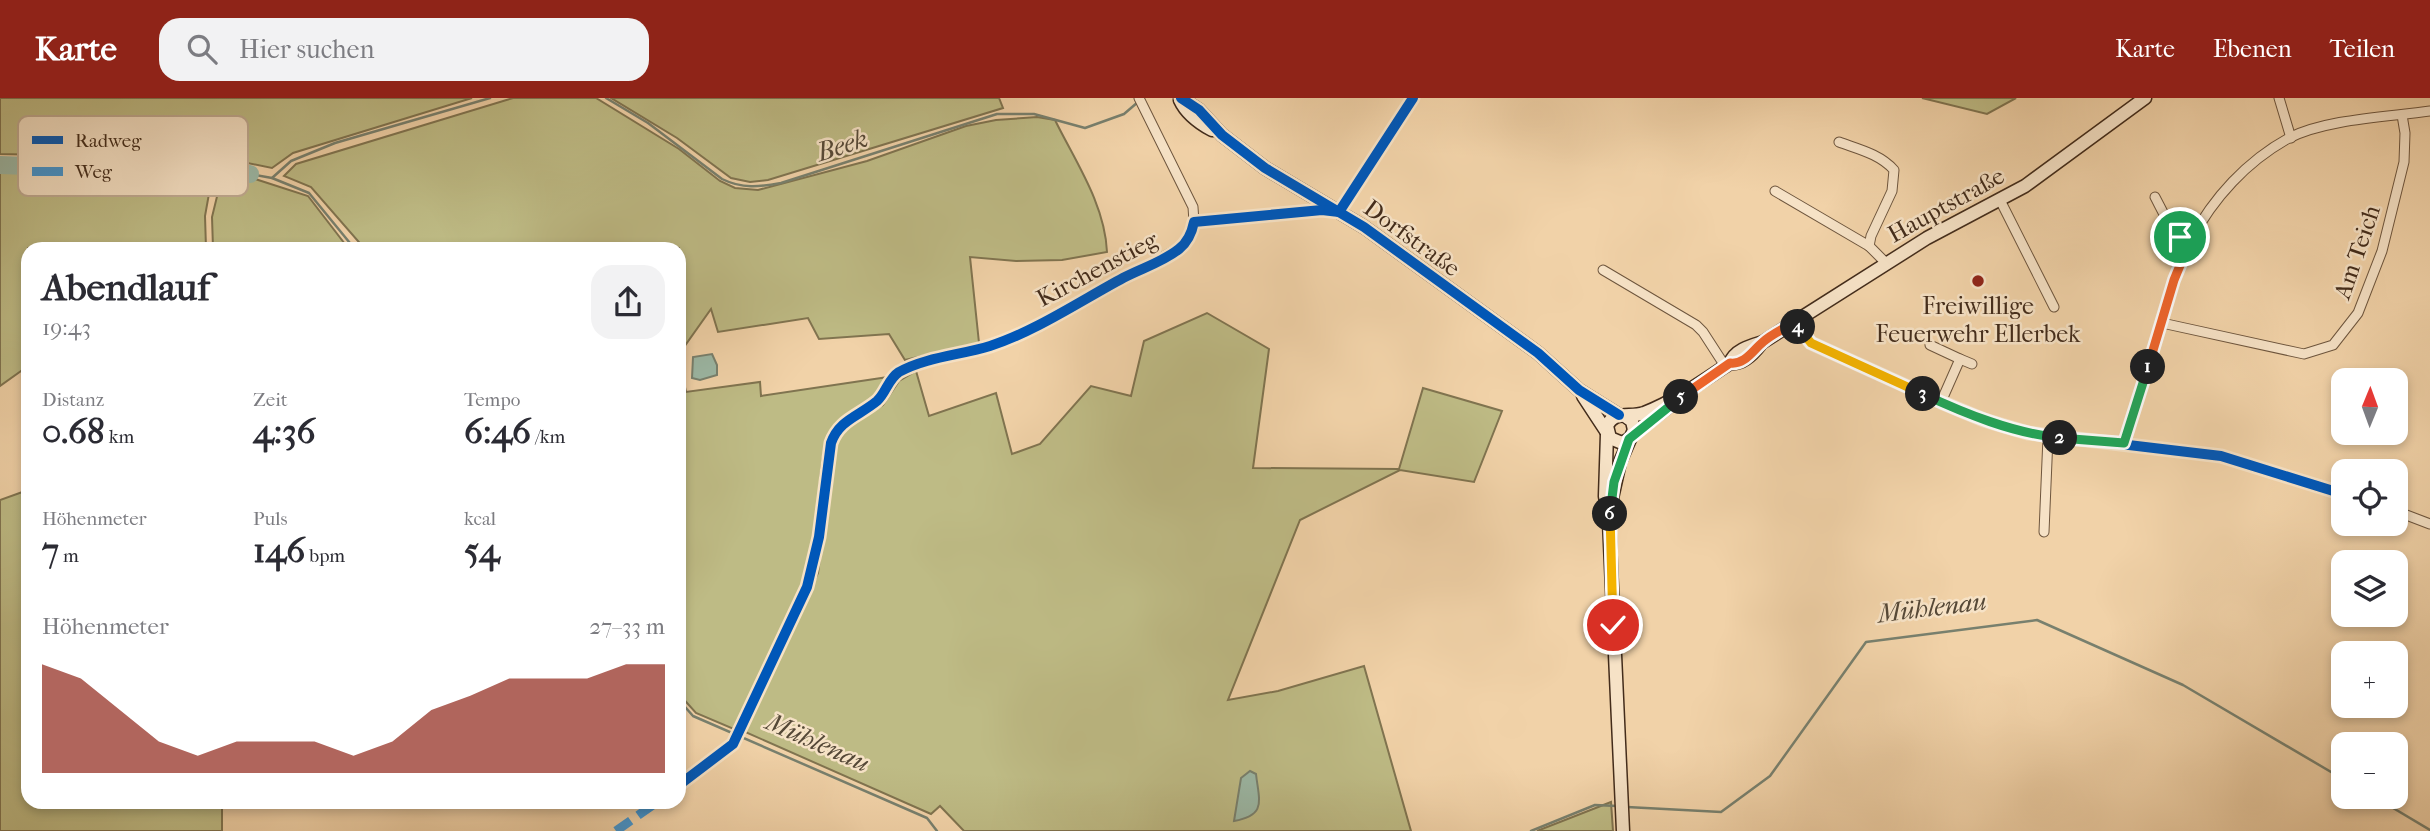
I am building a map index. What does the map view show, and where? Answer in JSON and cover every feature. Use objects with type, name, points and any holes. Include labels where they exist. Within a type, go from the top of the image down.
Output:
[{"type":"main road","name":"Dorfstraße","points":[[1180,98],[1199,110],[1222,135],[1280,178],[1364,227],[1528,346],[1579,390],[1622,415]]},
{"type":"main road","name":"Hauptstraße","points":[[1622,415],[1644,413],[1727,365],[1736,364],[1763,342],[1886,263],[2025,186],[2146,98]]},
{"type":"main road","name":"Hauptstraße","points":[[1631,437],[1691,388]]},
{"type":"main road","name":"Dorfstraße","points":[[1579,390],[1607,432]]},
{"type":"main road","points":[[1609,522],[1614,482],[1634,425],[1622,415],[1608,422],[1605,496],[1609,522],[1623,831]]},
{"type":"main road","points":[[1607,432],[1617,442],[1631,437]]},
{"type":"street","points":[[1139,98],[1193,207],[1194,222],[1308,212]]},
{"type":"street","points":[[1339,212],[1413,98]]},
{"type":"street","points":[[2279,98],[2291,138]]},
{"type":"street","points":[[2124,443],[2174,280],[2190,241],[2217,199],[2249,166],[2291,138],[2331,125],[2430,111]]},
{"type":"street","name":"Am Teich","points":[[2162,323],[2304,354],[2333,345],[2358,313],[2382,251],[2404,162],[2405,133],[2402,115]]},
{"type":"street","points":[[1839,142],[1872,154],[1887,162],[1894,170],[1892,191],[1869,246]]},
{"type":"street","points":[[1775,191],[1869,246],[1886,263]]},
{"type":"street","points":[[2155,197],[2170,225],[2180,237],[2190,241]]},
{"type":"street","points":[[2000,200],[2054,307]]},
{"type":"street","name":"Kirchenstieg","points":[[896,374],[916,365],[994,345],[1063,312],[1181,247],[1191,234],[1194,222]]},
{"type":"street","points":[[1603,270],[1696,325],[1727,365]]},
{"type":"street","points":[[1794,322],[1811,343],[1984,419],[2048,437],[2124,443],[2221,456],[2331,490]]},
{"type":"street","points":[[1930,345],[1972,364]]},
{"type":"street","points":[[1941,402],[1960,359]]},
{"type":"street","points":[[2044,531],[2048,437]]},
{"type":"street","points":[[2408,516],[2430,524]]},
{"type":"shaded area","points":[[0,98],[472,98],[293,153],[272,168],[248,163],[248,116],[18,116],[18,154],[0,154]]},
{"type":"shaded area","points":[[513,98],[596,98],[679,149],[720,181],[735,188],[758,190],[867,161],[966,126],[996,120],[1037,117],[1055,120],[1080,167],[1101,217],[1107,252],[1062,260],[1016,261],[970,257],[979,343],[905,360],[889,334],[819,339],[808,318],[718,332],[711,309],[686,344],[686,242],[359,242],[311,187],[284,176],[296,164]]},
{"type":"shaded area","points":[[611,98],[999,98],[1003,108],[768,180],[750,182],[731,178],[677,138]]},
{"type":"shaded area","points":[[1922,98],[2016,98],[1987,114]]},
{"type":"shaded area","points":[[0,170],[18,171],[18,196],[209,196],[205,216],[206,242],[21,242],[21,371],[0,386]]},
{"type":"shaded area","points":[[248,178],[252,178],[308,196],[343,242],[213,242],[212,217],[217,196],[248,196]]},
{"type":"shaded area","points":[[1207,313],[1269,349],[1253,468],[1399,469],[1423,388],[1502,411],[1474,482],[1400,470],[1300,520],[1228,700],[1278,691],[1364,666],[1411,831],[964,831],[940,806],[931,814],[743,731],[818,573],[836,441],[849,425],[883,405],[899,381],[916,371],[929,416],[996,393],[1012,454],[1040,444],[1091,386],[1131,396],[1144,341]]},
{"type":"shaded area","points":[[712,354],[717,365],[717,375],[700,380],[692,378],[693,357]]},
{"type":"shaded area","points":[[888,377],[876,396],[839,423],[827,441],[813,550],[806,574],[736,730],[696,713],[686,702],[686,392],[760,382],[761,396]]},
{"type":"shaded area","points":[[21,492],[21,809],[222,809],[222,831],[0,831],[0,500]]},
{"type":"shaded area","points":[[1250,771],[1256,774],[1258,805],[1252,815],[1234,821],[1241,778]]},
{"type":"shaded area","points":[[1611,802],[1613,831],[1537,831]]},
{"type":"waterway","name":"Beek","points":[[272,178],[291,161],[335,143],[490,98]]},
{"type":"waterway","name":"Beek","points":[[606,98],[648,123],[722,179],[751,186],[781,183],[997,114],[1034,114],[1085,128],[1124,114],[1138,102]]},
{"type":"waterway","name":"Mühlenau","points":[[0,165],[18,166]]},
{"type":"waterway","name":"Mühlenau","points":[[250,174],[272,178],[309,193],[349,242]]},
{"type":"waterway","name":"Mühlenau","points":[[1627,807],[1721,812],[1770,776],[1866,642],[2037,620],[2183,685],[2331,772]]},
{"type":"waterway","name":"Mühlenau","points":[[686,708],[693,716],[927,818],[937,831]]},
{"type":"waterway","name":"Mühlenau","points":[[1531,831],[1595,805],[1617,806]]},
{"type":"waterway","name":"Mühlenau","points":[[2395,809],[2430,830]]},
{"type":"marked path","points":[[616,831],[647,809]]},
{"type":"cycle path","points":[[1181,98],[1199,110],[1222,135],[1265,168],[1364,227],[1538,353],[1579,390],[1619,415]]},
{"type":"cycle path","points":[[686,780],[733,744],[807,587],[819,537],[831,443],[835,435],[844,424],[880,398],[895,375],[921,363],[990,346],[1041,324],[1123,278],[1173,254],[1187,240],[1194,222],[1322,210],[1339,212],[1413,98]]},
{"type":"cycle path","points":[[1794,322],[1811,343],[1984,420],[2028,433],[2221,456],[2331,490]]},
{"type":"place","name":"Freiwillige Feuerwehr Ellerbek","points":[[1978,281]]},
{"type":"route","points":[[1613,625],[1609,522],[1614,482],[1620,462],[1633,434],[1691,388],[1730,363],[1736,364],[1744,359],[1763,342],[1794,322],[1811,343],[1984,419],[2048,437],[2124,443],[2174,280],[2190,241],[2180,237]]}]
